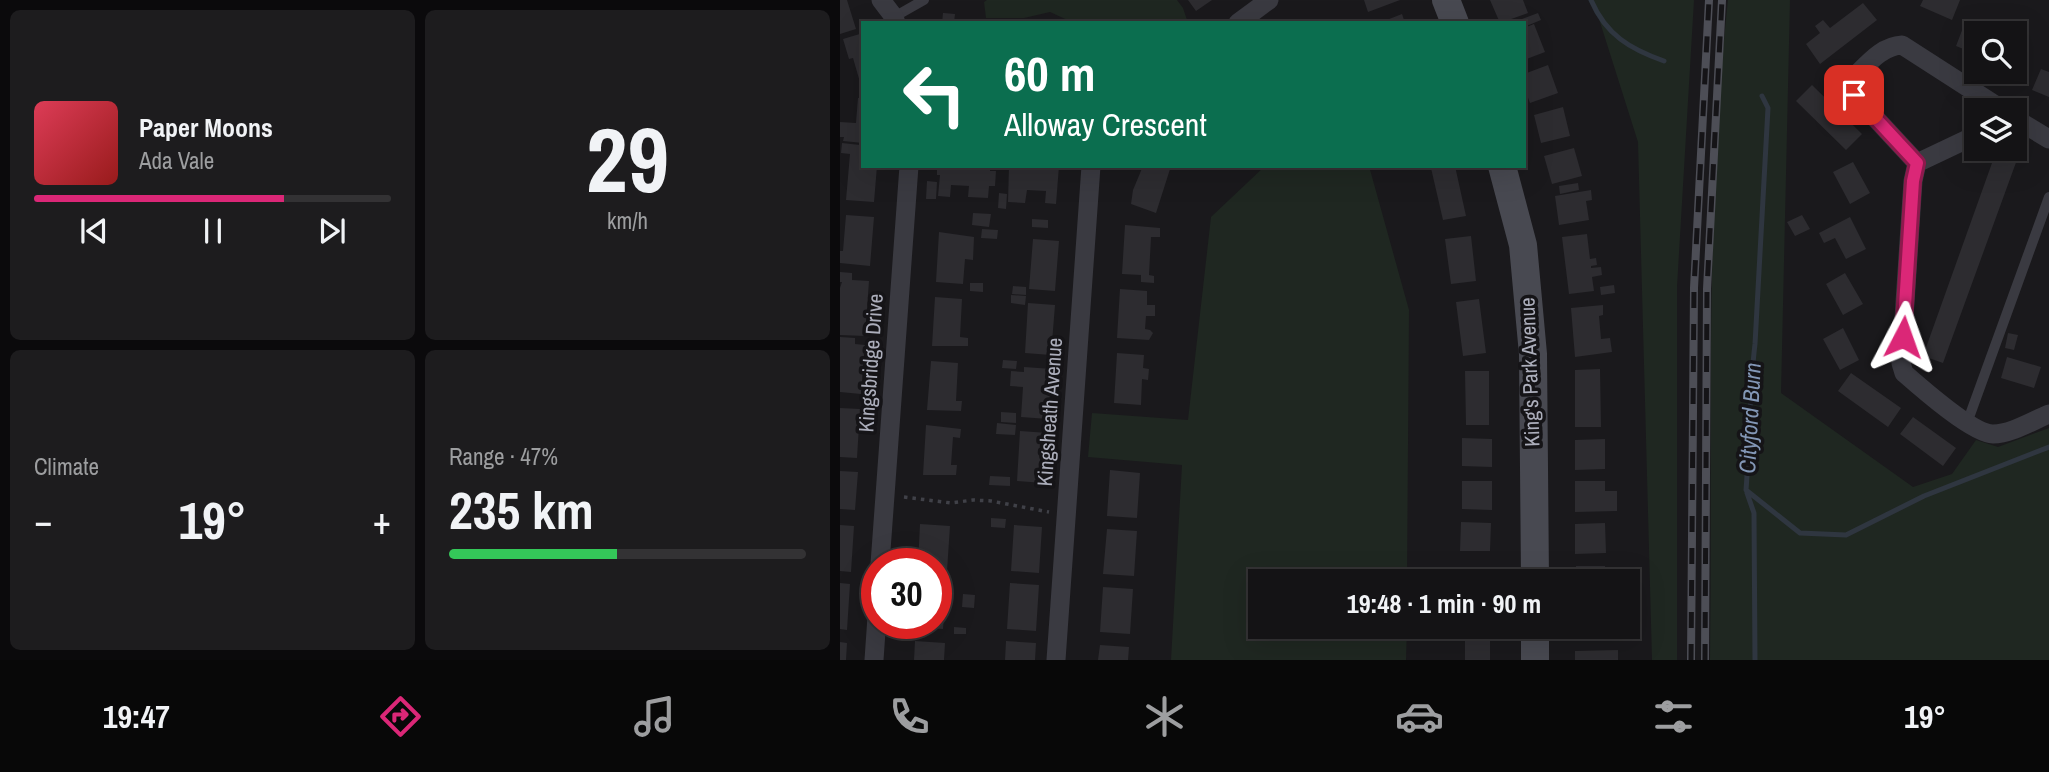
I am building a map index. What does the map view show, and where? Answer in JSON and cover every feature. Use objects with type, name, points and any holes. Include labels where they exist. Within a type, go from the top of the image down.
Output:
[{"type":"main road","points":[[1446,0],[1454,21]]},
{"type":"main road","name":"King's Park Avenue","points":[[1503,168],[1523,245],[1533,354],[1535,569]]},
{"type":"main road","points":[[1535,639],[1535,660]]},
{"type":"street","points":[[881,0],[895,20]]},
{"type":"street","points":[[1241,21],[1269,0]]},
{"type":"street","points":[[1917,163],[1854,95],[1852,79],[1883,50],[1892,45],[1902,45],[1984,98]]},
{"type":"street","points":[[2027,125],[2049,139]]},
{"type":"street","points":[[1917,163],[1964,141]]},
{"type":"street","points":[[1917,163],[1913,181],[1901,363],[1904,373],[1967,423],[1990,434],[2005,432],[2049,414]]},
{"type":"street","name":"Kingsbridge Drive","points":[[881,548],[909,168]]},
{"type":"street","name":"Kingsheath Avenue","points":[[1056,660],[1091,168]]},
{"type":"street","points":[[874,660],[875,639]]},
{"type":"lane","points":[[895,20],[924,0]]},
{"type":"lane","points":[[1967,423],[2049,197]]},
{"type":"path","points":[[884,494],[951,503],[990,501],[1067,515]]},
{"type":"shaded area","points":[[1177,0],[1187,21],[1070,21],[1050,12],[1024,18],[986,18],[984,2]]},
{"type":"shaded area","points":[[1593,0],[1694,0],[1677,287],[1677,660],[1652,660],[1638,142]]},
{"type":"shaded area","points":[[1728,0],[1790,0],[1781,393],[1913,487],[1952,474],[1976,440],[1998,447],[2049,428],[2049,660],[1710,660],[1711,330],[1715,165]]},
{"type":"shaded area","points":[[1263,168],[1370,168],[1409,310],[1407,569],[1248,569],[1248,639],[1407,639],[1406,660],[1171,660],[1182,465],[1088,457],[1092,413],[1188,420],[1211,217]]},
{"type":"building","points":[[840,0],[847,0],[856,29],[840,34]]},
{"type":"building","points":[[1188,0],[1212,0],[1196,11]]},
{"type":"building","points":[[1364,0],[1400,0],[1368,12]]},
{"type":"building","points":[[1490,0],[1523,0],[1528,13],[1499,21]]},
{"type":"building","points":[[1923,0],[1960,0],[1952,20],[1920,6]]},
{"type":"building","points":[[1863,3],[1877,20],[1820,64],[1806,44],[1820,33],[1815,26],[1823,20],[1830,28]]},
{"type":"building","points":[[943,13],[955,14],[954,21],[942,21]]},
{"type":"building","points":[[1538,13],[1541,20],[1526,26],[1526,21],[1522,19]]},
{"type":"building","points":[[1402,14],[1404,21],[1384,21]]},
{"type":"building","points":[[1534,24],[1545,52],[1526,59],[1526,27]]},
{"type":"building","points":[[1964,25],[1964,49],[1956,46]]},
{"type":"building","points":[[861,34],[861,86],[853,58],[849,59],[843,39]]},
{"type":"building","points":[[1548,65],[1558,93],[1530,103],[1526,92],[1526,73]]},
{"type":"building","points":[[2041,69],[2049,72],[2049,97],[2032,90]]},
{"type":"building","points":[[1812,85],[1862,134],[1846,150],[1796,101]]},
{"type":"building","points":[[858,98],[861,98],[861,143],[843,141],[844,137],[840,137],[840,122],[856,123]]},
{"type":"building","points":[[1563,107],[1570,136],[1541,143],[1534,115]]},
{"type":"building","points":[[842,143],[860,145],[861,168],[877,168],[874,202],[846,200],[850,154],[841,153]]},
{"type":"building","points":[[1574,148],[1582,176],[1552,184],[1544,156]]},
{"type":"building","points":[[1993,161],[2017,161],[1943,363],[1923,356]]},
{"type":"building","points":[[1853,162],[1870,193],[1850,204],[1833,172]]},
{"type":"building","points":[[937,168],[990,168],[990,171],[996,171],[995,186],[989,186],[988,198],[968,197],[969,186],[951,185],[950,197],[938,196],[940,175],[937,175]]},
{"type":"building","points":[[1009,168],[1059,168],[1056,204],[1045,203],[1046,191],[1027,190],[1025,203],[1008,202]]},
{"type":"building","points":[[1142,168],[1170,168],[1156,213],[1131,204],[1133,190]]},
{"type":"building","points":[[1431,168],[1455,168],[1466,216],[1443,220]]},
{"type":"building","points":[[927,181],[937,182],[936,199],[926,199]]},
{"type":"building","points":[[1578,183],[1579,190],[1560,194],[1559,186]]},
{"type":"building","points":[[1591,190],[1592,200],[1586,201],[1589,220],[1559,225],[1555,196]]},
{"type":"building","points":[[999,193],[1007,194],[1006,209],[998,208]]},
{"type":"building","points":[[973,213],[991,214],[989,227],[972,225]]},
{"type":"building","points":[[846,215],[874,217],[870,266],[840,263]]},
{"type":"building","points":[[1802,215],[1810,229],[1795,236],[1787,222]]},
{"type":"building","points":[[1850,217],[1866,249],[1846,259],[1835,238],[1824,243],[1819,233]]},
{"type":"building","points":[[1032,219],[1048,220],[1048,228],[1032,227]]},
{"type":"building","points":[[1125,225],[1160,228],[1160,237],[1151,237],[1149,275],[1154,276],[1154,283],[1141,282],[1141,275],[1122,274]]},
{"type":"building","points":[[982,229],[998,230],[997,239],[981,238]]},
{"type":"building","points":[[939,232],[974,237],[973,260],[965,259],[963,284],[936,282]]},
{"type":"building","points":[[1587,234],[1590,259],[1596,258],[1597,265],[1591,268],[1601,267],[1602,275],[1592,277],[1594,291],[1569,294],[1562,237]]},
{"type":"building","points":[[1471,236],[1476,281],[1451,284],[1445,239]]},
{"type":"building","points":[[1033,239],[1059,241],[1055,291],[1029,289]]},
{"type":"building","points":[[840,272],[852,273],[852,280],[869,281],[865,336],[840,335]]},
{"type":"building","points":[[1845,273],[1863,304],[1843,315],[1826,284]]},
{"type":"building","points":[[970,283],[983,283],[983,292],[970,291]]},
{"type":"building","points":[[1614,285],[1615,293],[1601,295],[1600,287]]},
{"type":"building","points":[[1013,286],[1026,287],[1026,295],[1012,294]]},
{"type":"building","points":[[1120,289],[1147,291],[1147,305],[1155,305],[1155,316],[1146,316],[1145,329],[1153,333],[1149,340],[1117,338]]},
{"type":"building","points":[[1011,295],[1026,296],[1025,305],[1011,303]]},
{"type":"building","points":[[935,297],[962,299],[960,337],[968,338],[968,346],[932,346]]},
{"type":"building","points":[[1479,299],[1486,353],[1463,356],[1456,302]]},
{"type":"building","points":[[1028,303],[1055,305],[1051,355],[1025,353]]},
{"type":"building","points":[[1603,305],[1603,315],[1599,316],[1601,339],[1610,338],[1612,352],[1575,357],[1571,308]]},
{"type":"building","points":[[1843,328],[1859,360],[1840,370],[1823,339]]},
{"type":"building","points":[[2008,333],[2018,335],[2014,350],[2005,348]]},
{"type":"building","points":[[840,337],[855,338],[855,344],[865,345],[861,394],[840,392]]},
{"type":"building","points":[[1117,353],[1144,355],[1143,368],[1149,369],[1148,380],[1142,379],[1141,405],[1114,403]]},
{"type":"building","points":[[2007,357],[2041,367],[2034,388],[2001,378]]},
{"type":"building","points":[[1003,360],[1017,361],[1016,369],[1002,368]]},
{"type":"building","points":[[931,361],[958,363],[956,401],[962,401],[961,411],[927,410]]},
{"type":"building","points":[[1024,367],[1052,369],[1048,419],[1021,417],[1023,387],[1010,386],[1011,371],[1024,372]]},
{"type":"building","points":[[1600,369],[1601,427],[1575,427],[1575,370]]},
{"type":"building","points":[[1465,371],[1489,371],[1489,425],[1466,425]]},
{"type":"building","points":[[1851,373],[1901,408],[1888,427],[1838,391]]},
{"type":"building","points":[[840,408],[860,409],[857,458],[840,457]]},
{"type":"building","points":[[1001,412],[1016,413],[1016,423],[1001,422]]},
{"type":"building","points":[[1913,417],[1956,448],[1943,466],[1900,434]]},
{"type":"building","points":[[997,423],[1016,425],[1015,435],[996,434]]},
{"type":"building","points":[[926,425],[961,429],[960,438],[953,437],[951,465],[957,465],[956,475],[923,475]]},
{"type":"building","points":[[1020,431],[1048,433],[1044,483],[1017,481]]},
{"type":"building","points":[[1462,438],[1492,439],[1492,467],[1462,466]]},
{"type":"building","points":[[1605,439],[1605,469],[1575,470],[1575,440]]},
{"type":"building","points":[[1110,470],[1140,473],[1137,518],[1107,516]]},
{"type":"building","points":[[840,471],[858,472],[855,510],[840,509]]},
{"type":"building","points":[[990,476],[1010,477],[1010,486],[989,485]]},
{"type":"building","points":[[1462,481],[1492,481],[1492,510],[1462,509]]},
{"type":"building","points":[[1575,481],[1605,481],[1605,491],[1617,491],[1617,511],[1575,512]]},
{"type":"building","points":[[991,518],[1006,519],[1005,528],[991,527]]},
{"type":"building","points":[[1461,522],[1491,523],[1490,551],[1460,551]]},
{"type":"building","points":[[1605,523],[1606,553],[1575,554],[1575,524]]},
{"type":"building","points":[[920,524],[950,526],[949,548],[919,548]]},
{"type":"building","points":[[840,525],[854,526],[851,572],[840,571]]},
{"type":"building","points":[[1014,525],[1042,527],[1039,573],[1011,571]]},
{"type":"building","points":[[1107,529],[1137,531],[1134,576],[1103,574]]},
{"type":"building","points":[[1576,566],[1605,566],[1605,569],[1576,569]]},
{"type":"building","points":[[1465,567],[1491,567],[1491,569]]},
{"type":"building","points":[[840,583],[850,584],[847,630],[840,629]]},
{"type":"building","points":[[1010,583],[1039,585],[1036,631],[1007,629]]},
{"type":"building","points":[[1103,587],[1133,589],[1130,634],[1100,632]]},
{"type":"building","points":[[963,594],[975,595],[974,608],[962,607]]},
{"type":"building","points":[[954,627],[966,628],[966,634],[954,634]]},
{"type":"building","points":[[1465,639],[1490,639],[1490,660],[1465,660]]},
{"type":"building","points":[[915,641],[945,643],[944,660],[914,660]]},
{"type":"building","points":[[1006,641],[1036,643],[1035,660],[1005,660]]},
{"type":"building","points":[[840,642],[847,643],[846,660],[840,660]]},
{"type":"building","points":[[1100,645],[1129,647],[1128,660],[1098,660]]},
{"type":"building","points":[[1618,650],[1618,660],[1575,660],[1575,651]]},
{"type":"waterway","name":"Cityford Burn","points":[[1591,0],[1604,23],[1620,39],[1664,61]]},
{"type":"waterway","name":"Cityford Burn","points":[[1762,96],[1768,108],[1746,490],[1800,533],[1846,535],[1924,496],[2049,447]]},
{"type":"waterway","points":[[1747,493],[1754,513],[1755,660]]},
{"type":"railway","points":[[1691,660],[1694,288],[1709,0]]},
{"type":"railway","points":[[1705,660],[1707,289],[1722,0]]},
{"type":"route","points":[[1854,95],[1917,163],[1913,181],[1903,337]]}]
